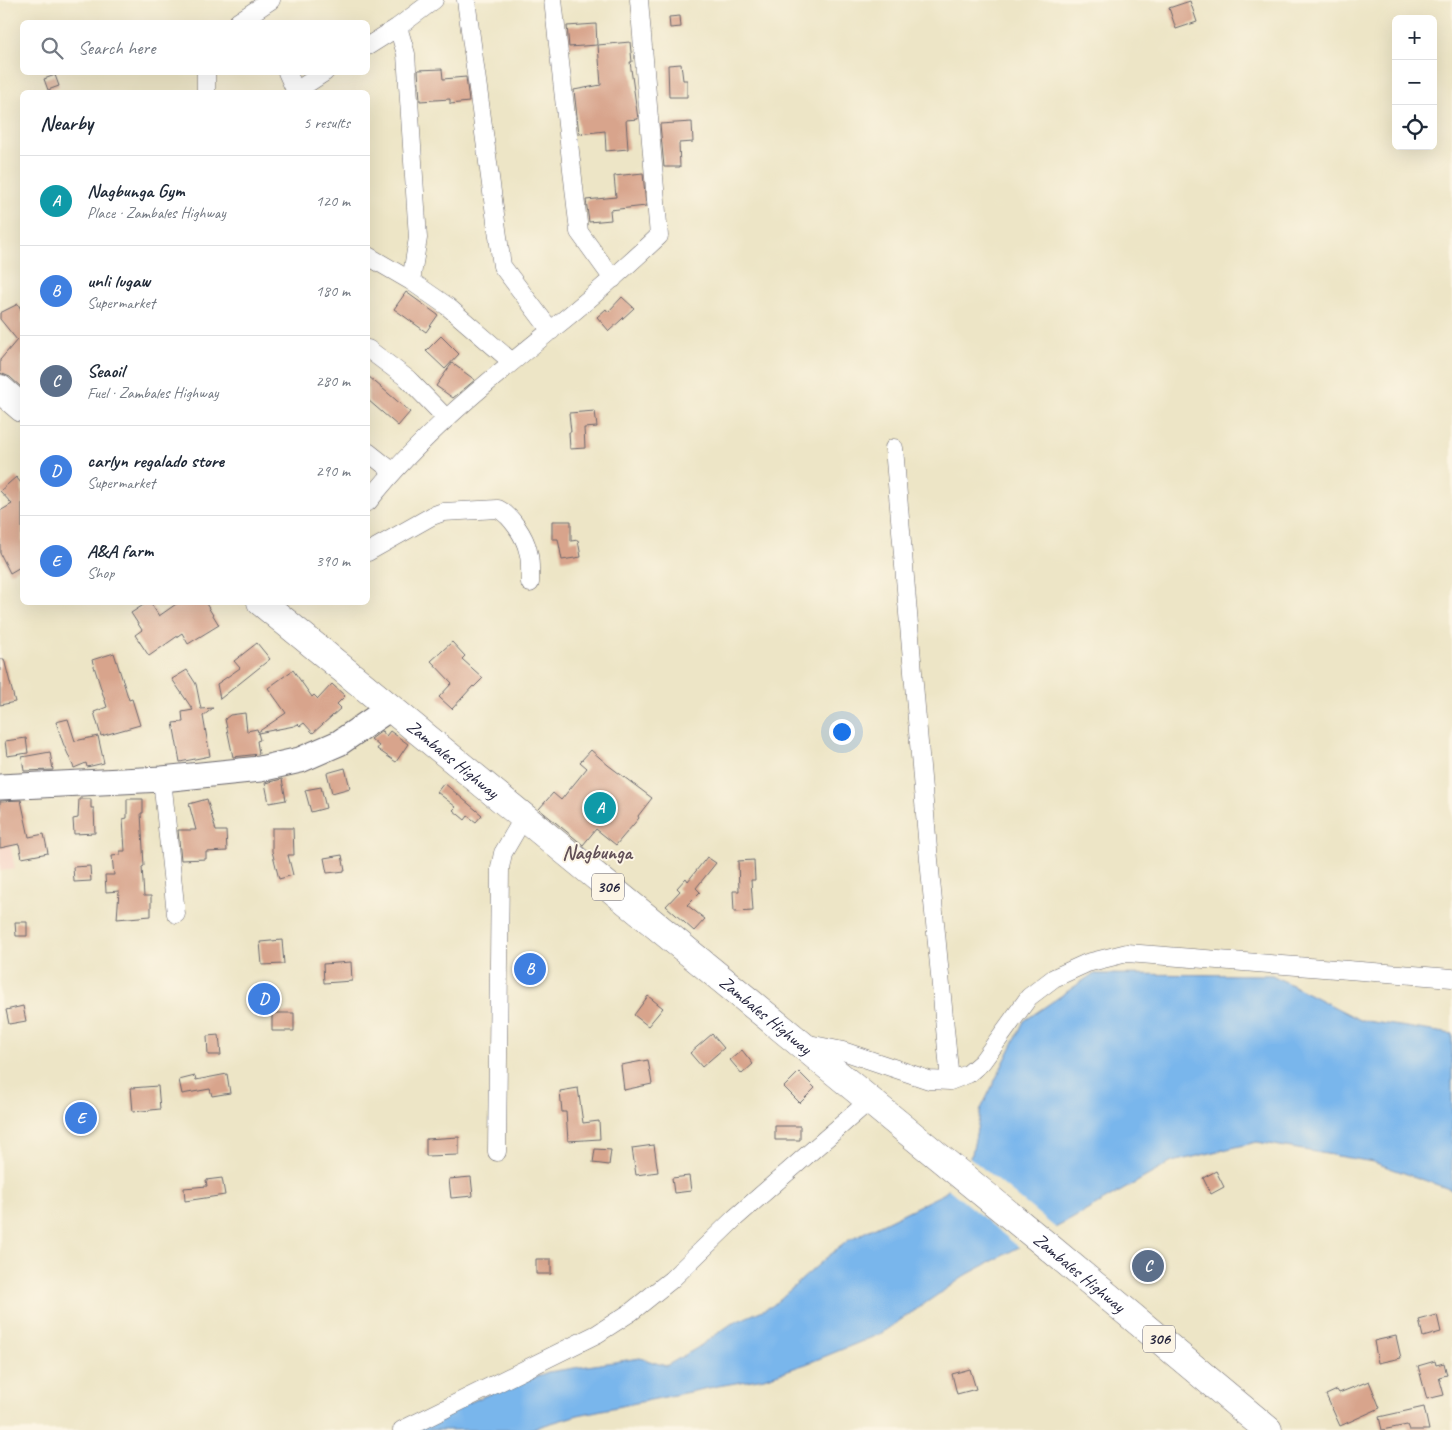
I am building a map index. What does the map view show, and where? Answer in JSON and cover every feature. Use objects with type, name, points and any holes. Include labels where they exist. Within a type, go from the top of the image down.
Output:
[{"type":"main road","points":[[0,389],[20,406]]},
{"type":"main road","name":"Zambales Highway","points":[[274,607],[390,708],[1050,1248],[1268,1430]]},
{"type":"street","points":[[370,45],[398,27],[434,0]]},
{"type":"street","points":[[466,0],[502,266],[551,331]]},
{"type":"street","points":[[554,0],[579,232],[613,278]]},
{"type":"street","points":[[370,499],[392,471],[446,418],[551,331],[659,236],[639,0]]},
{"type":"street","points":[[243,20],[264,11]]},
{"type":"street","points":[[398,27],[406,54],[418,238],[411,281]]},
{"type":"street","points":[[206,75],[206,90]]},
{"type":"street","points":[[288,75],[295,90]]},
{"type":"street","points":[[299,90],[321,75]]},
{"type":"street","points":[[370,257],[411,281],[461,318],[512,362]]},
{"type":"street","points":[[370,350],[408,379],[446,418]]},
{"type":"street","points":[[894,448],[927,840],[950,1081]]},
{"type":"street","points":[[370,454],[392,471]]},
{"type":"street","points":[[370,551],[432,516],[443,512],[498,509],[505,513],[523,537],[528,551],[530,583]]},
{"type":"street","points":[[0,787],[162,779],[260,769],[300,760],[339,743],[390,708]]},
{"type":"street","points":[[162,779],[176,914]]},
{"type":"street","points":[[497,1152],[500,868],[503,853],[524,817]]},
{"type":"street","points":[[799,1042],[843,1051],[928,1080],[950,1081],[968,1074],[982,1062],[1028,997],[1054,978],[1087,963],[1127,953],[1452,978]]},
{"type":"street","points":[[402,1430],[597,1334],[631,1312],[671,1280],[736,1218],[870,1100]]},
{"type":"shaded area","points":[[0,788],[15,869],[0,871]]},
{"type":"water","points":[[1093,974],[1272,975],[1360,1020],[1452,1034],[1452,1190],[1373,1162],[1257,1142],[1172,1162],[1070,1220],[968,1274],[880,1334],[806,1364],[764,1378],[578,1415],[528,1430],[407,1430],[482,1397],[548,1372],[640,1358],[666,1366],[697,1348],[731,1324],[772,1306],[849,1240],[945,1193],[972,1154],[981,1109],[1024,1021]]},
{"type":"pier","points":[[968,1156],[1057,1229],[1021,1249],[946,1187]]},
{"type":"building","points":[[1190,1],[1197,22],[1176,29],[1169,8]]},
{"type":"building","points":[[680,16],[681,27],[670,28],[669,17]]},
{"type":"building","points":[[596,24],[597,45],[569,47],[567,26]]},
{"type":"building","points":[[630,42],[632,62],[630,62],[638,119],[626,120],[628,149],[606,151],[605,131],[579,134],[574,90],[601,85],[598,45]]},
{"type":"building","points":[[681,64],[683,80],[687,80],[687,97],[669,97],[668,65]]},
{"type":"building","points":[[442,69],[443,79],[466,77],[469,102],[450,104],[450,99],[420,101],[418,70]]},
{"type":"building","points":[[55,75],[59,86],[48,90],[44,79]]},
{"type":"building","points":[[692,122],[693,142],[679,143],[680,167],[664,167],[660,124]]},
{"type":"building","points":[[643,173],[646,206],[610,210],[611,220],[589,222],[586,200],[616,197],[614,176]]},
{"type":"building","points":[[406,292],[438,315],[426,332],[394,309]]},
{"type":"building","points":[[622,297],[634,308],[609,331],[597,317],[606,309],[608,312]]},
{"type":"building","points":[[18,304],[20,308],[20,386],[10,377],[0,373],[0,360],[17,340],[0,319],[0,313]]},
{"type":"building","points":[[441,336],[459,354],[445,369],[426,351]]},
{"type":"building","points":[[452,363],[475,380],[453,398],[436,386]]},
{"type":"building","points":[[370,378],[410,412],[398,426],[370,402]]},
{"type":"building","points":[[595,411],[597,427],[584,428],[585,448],[570,449],[569,413]]},
{"type":"building","points":[[16,477],[20,482],[20,567],[10,573],[0,553],[0,511],[12,504],[0,491]]},
{"type":"building","points":[[552,521],[571,521],[571,541],[578,540],[581,557],[562,560],[558,539],[552,539]]},
{"type":"building","points":[[143,605],[152,605],[159,616],[175,605],[207,605],[219,625],[188,644],[182,633],[149,656],[135,635],[142,630],[131,613]]},
{"type":"building","points":[[452,642],[465,656],[462,659],[483,678],[452,709],[439,697],[452,683],[431,661]]},
{"type":"building","points":[[257,643],[270,659],[220,699],[217,684],[240,668],[234,661]]},
{"type":"building","points":[[114,653],[129,700],[132,699],[140,725],[101,736],[94,712],[107,707],[92,660]]},
{"type":"building","points":[[0,659],[4,659],[15,702],[0,705]]},
{"type":"building","points":[[187,670],[196,684],[201,709],[213,708],[203,716],[210,756],[180,762],[173,723],[183,722],[182,712],[193,710],[172,679]]},
{"type":"building","points":[[293,670],[312,697],[314,695],[318,699],[332,684],[345,696],[337,704],[341,708],[313,733],[304,723],[300,726],[298,724],[258,733],[260,740],[257,741],[259,754],[233,757],[225,719],[230,715],[245,713],[247,731],[257,729],[258,732],[286,713],[268,688]]},
{"type":"building","points":[[68,719],[75,741],[98,736],[104,763],[87,767],[86,763],[74,768],[56,722]]},
{"type":"building","points":[[382,731],[386,736],[390,731],[408,744],[396,762],[377,749],[379,746],[371,739]]},
{"type":"building","points":[[26,738],[28,753],[7,756],[5,741]]},
{"type":"building","points":[[591,750],[652,798],[638,816],[639,818],[616,845],[596,829],[583,845],[539,809],[553,793],[561,800],[587,768],[580,762]]},
{"type":"building","points":[[50,752],[53,770],[24,771],[22,757]]},
{"type":"building","points":[[345,768],[350,788],[332,793],[327,773]]},
{"type":"building","points":[[282,779],[286,800],[269,803],[265,783]]},
{"type":"building","points":[[444,783],[482,815],[476,822],[468,816],[465,820],[453,810],[456,807],[437,792]]},
{"type":"building","points":[[321,787],[326,808],[311,812],[305,790]]},
{"type":"building","points":[[79,799],[91,799],[91,808],[94,808],[95,833],[74,834],[73,819],[78,818]]},
{"type":"building","points":[[127,799],[143,799],[143,813],[141,813],[144,866],[142,867],[144,896],[151,896],[151,916],[117,919],[119,891],[106,892],[105,875],[114,875],[112,856],[120,855],[120,851],[125,851],[123,819],[127,818]]},
{"type":"building","points":[[207,799],[216,831],[226,831],[227,851],[206,852],[206,859],[181,860],[178,830],[196,830],[189,804]]},
{"type":"building","points":[[21,800],[29,837],[44,834],[48,853],[22,858],[19,844],[0,848],[0,801]]},
{"type":"building","points":[[272,828],[293,828],[294,855],[288,855],[293,875],[279,879],[272,851]]},
{"type":"building","points":[[342,855],[345,871],[327,873],[324,858]]},
{"type":"building","points":[[707,857],[716,863],[696,888],[700,892],[687,905],[705,919],[694,931],[666,906],[680,891],[677,888],[686,878],[688,881]]},
{"type":"building","points":[[754,860],[755,880],[751,880],[753,911],[734,912],[733,891],[739,891],[738,861]]},
{"type":"building","points":[[90,866],[91,881],[74,882],[73,867]]},
{"type":"building","points":[[15,922],[27,922],[27,936],[16,936]]},
{"type":"building","points":[[282,940],[284,964],[262,965],[260,942]]},
{"type":"building","points":[[351,962],[352,981],[324,983],[323,964]]},
{"type":"building","points":[[648,996],[663,1008],[648,1026],[634,1015]]},
{"type":"building","points":[[23,1006],[26,1021],[9,1024],[6,1010]]},
{"type":"building","points":[[272,1013],[294,1013],[294,1031],[272,1031]]},
{"type":"building","points":[[712,1034],[724,1048],[702,1067],[690,1053]]},
{"type":"building","points":[[219,1035],[221,1055],[208,1055],[207,1036]]},
{"type":"building","points":[[742,1050],[753,1064],[742,1074],[730,1060]]},
{"type":"building","points":[[648,1060],[652,1084],[624,1090],[621,1065]]},
{"type":"building","points":[[799,1072],[815,1088],[800,1103],[784,1087]]},
{"type":"building","points":[[227,1074],[230,1093],[212,1096],[210,1089],[182,1094],[179,1080],[195,1076],[196,1080]]},
{"type":"building","points":[[158,1086],[160,1109],[133,1112],[131,1088]]},
{"type":"building","points":[[578,1088],[583,1123],[599,1121],[600,1139],[568,1141],[566,1112],[562,1112],[560,1091]]},
{"type":"building","points":[[775,1126],[800,1126],[800,1140],[775,1140]]},
{"type":"building","points":[[459,1137],[459,1155],[426,1156],[426,1139]]},
{"type":"building","points":[[654,1145],[658,1172],[636,1175],[632,1148]]},
{"type":"building","points":[[595,1149],[611,1150],[609,1165],[593,1163]]},
{"type":"building","points":[[1216,1171],[1224,1187],[1211,1194],[1203,1178]]},
{"type":"building","points":[[689,1176],[691,1191],[674,1193],[672,1178]]},
{"type":"building","points":[[471,1177],[473,1196],[451,1198],[449,1179]]},
{"type":"building","points":[[222,1178],[225,1195],[185,1201],[184,1188],[207,1186],[206,1180]]},
{"type":"building","points":[[1147,1251],[1163,1265],[1149,1280],[1134,1267]]},
{"type":"building","points":[[536,1259],[551,1259],[551,1274],[536,1274]]},
{"type":"building","points":[[1437,1315],[1441,1332],[1423,1337],[1419,1320]]},
{"type":"building","points":[[1396,1336],[1401,1358],[1378,1363],[1374,1341]]},
{"type":"building","points":[[1435,1361],[1436,1365],[1444,1363],[1447,1375],[1439,1377],[1444,1395],[1427,1399],[1418,1366]]},
{"type":"building","points":[[970,1369],[976,1389],[957,1394],[952,1374]]},
{"type":"building","points":[[1369,1381],[1380,1408],[1340,1426],[1326,1395],[1337,1390],[1339,1393]]},
{"type":"building","points":[[1424,1407],[1429,1430],[1409,1430],[1407,1425],[1382,1430],[1379,1417]]},
{"type":"place","name":"Nagbunga Gym","points":[[600,808]]},
{"type":"place","name":"unli lugaw","points":[[530,969]]},
{"type":"place","name":"carlyn regalado store","points":[[264,999]]},
{"type":"place","name":"A&A farm","points":[[81,1118]]},
{"type":"place","name":"Seaoil","points":[[1148,1266]]},
{"type":"district","name":"Nagbunga","points":[[597,852]]}]
